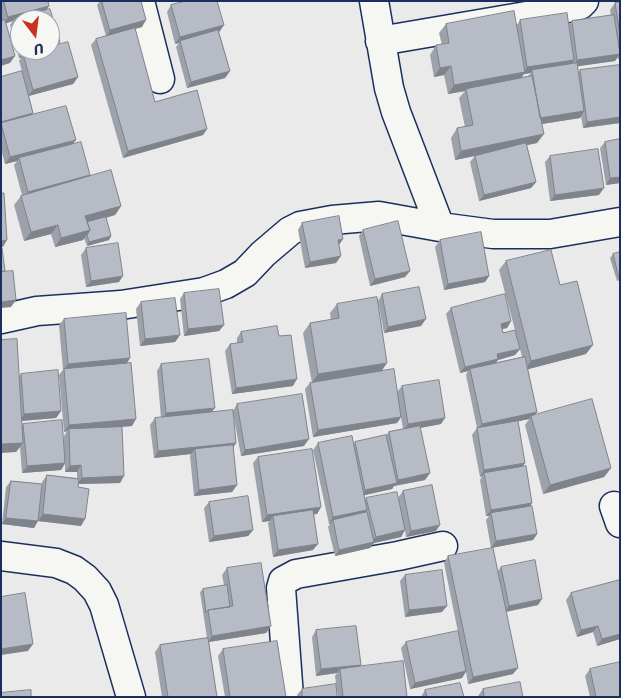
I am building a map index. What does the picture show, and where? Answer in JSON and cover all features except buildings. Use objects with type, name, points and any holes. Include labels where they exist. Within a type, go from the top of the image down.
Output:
[{"type":"street","points":[[140,1],[160,79]]},
{"type":"street","points":[[374,1],[388,88],[440,227]]},
{"type":"street","points":[[380,42],[550,12],[580,5],[584,1]]},
{"type":"street","points":[[1,320],[36,311],[121,305],[204,292],[226,284],[245,273],[263,254],[290,231],[309,224],[332,220],[379,216],[493,234],[550,234],[620,222]]},
{"type":"street","points":[[289,697],[281,588],[284,581],[296,574],[443,546]]},
{"type":"street","points":[[1,556],[56,563],[74,570],[85,578],[97,591],[104,605],[131,697]]}]
